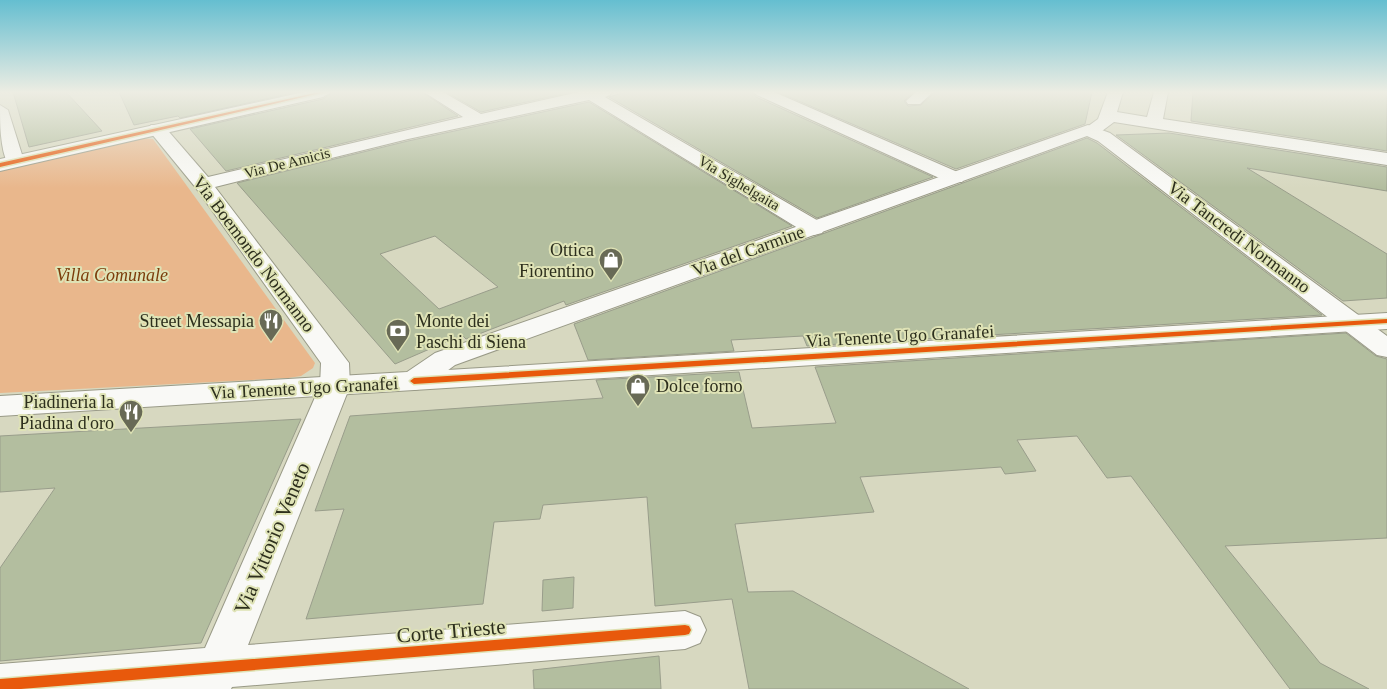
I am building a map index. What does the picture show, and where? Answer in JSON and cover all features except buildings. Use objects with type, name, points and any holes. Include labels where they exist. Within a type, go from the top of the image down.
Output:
[{"type":"street","points":[[2,124],[7,163],[179,124]]},
{"type":"street","name":"Via De Amicis","points":[[202,184],[456,124]]},
{"type":"street","name":"Via Sighelgaita","points":[[645,124],[814,228]]},
{"type":"street","points":[[834,124],[955,178]]},
{"type":"street","name":"Via del Carmine","points":[[414,382],[445,360],[1101,124]]},
{"type":"street","points":[[1161,124],[1387,159]]},
{"type":"street","name":"Via Boemondo Normanno","points":[[157,129],[202,184],[335,363],[335,386]]},
{"type":"street","name":"Via Tancredi Normanno","points":[[1088,130],[1104,138],[1355,323],[1387,349]]},
{"type":"street","name":"Via Tenente Ugo Granafei","points":[[0,406],[1387,321]]},
{"type":"street","name":"Via Vittorio Veneto","points":[[214,678],[335,386]]},
{"type":"street","name":"Corte Trieste","points":[[0,685],[214,678],[685,630]]},
{"type":"green space","name":"Villa Comunale","points":[[141,138],[153,139],[315,363],[313,368],[301,376],[288,378],[0,393],[0,171]]},
{"type":"cycle path","points":[[0,165],[181,124]]},
{"type":"cycle path","points":[[414,381],[1387,321]]},
{"type":"cycle path","points":[[0,685],[685,630]]},
{"type":"place","name":"Ottica Fiorentino","points":[[611,281]]},
{"type":"place","name":"Street Messapia","points":[[271,342]]},
{"type":"place","name":"Monte dei Paschi di Siena","points":[[398,352]]},
{"type":"place","name":"Dolce forno","points":[[638,407]]},
{"type":"place","name":"Piadineria la Piadina d'oro","points":[[131,433]]}]
